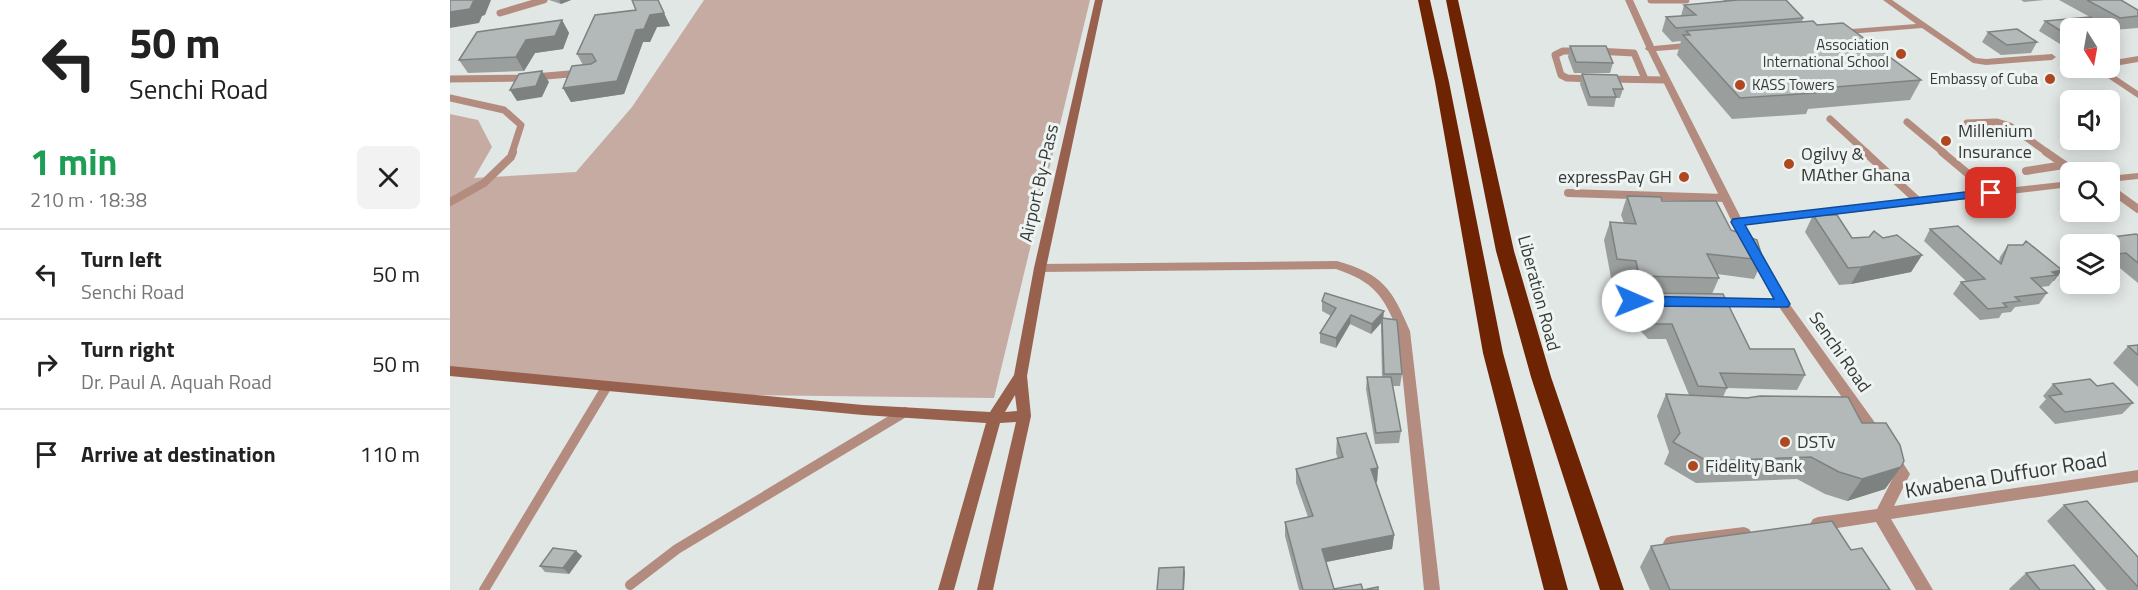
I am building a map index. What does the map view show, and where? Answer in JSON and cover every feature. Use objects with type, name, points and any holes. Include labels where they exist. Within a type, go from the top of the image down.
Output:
[{"type":"highway","points":[[1424,0],[1442,82],[1493,353],[1556,590]]},
{"type":"highway","name":"Liberation Road","points":[[1452,0],[1505,251],[1541,377],[1612,590]]},
{"type":"main road","name":"Airport By-Pass","points":[[985,590],[1024,416],[1020,376],[1040,268],[1099,0]]},
{"type":"main road","points":[[450,371],[905,412],[994,418],[1024,416]]},
{"type":"main road","name":"Airport By-Pass","points":[[946,590],[994,418],[1020,376]]},
{"type":"street","name":"Senchi Road","points":[[1629,0],[1665,80],[1737,222],[1784,304],[1846,400],[1903,474],[1881,516]]},
{"type":"street","points":[[1887,0],[1972,60],[1980,62],[2052,57]]},
{"type":"street","points":[[1827,34],[1922,26]]},
{"type":"street","points":[[1650,49],[1709,44]]},
{"type":"street","points":[[2120,62],[2138,59]]},
{"type":"street","points":[[2112,78],[2138,95]]},
{"type":"street","points":[[2120,178],[2138,176]]},
{"type":"street","points":[[1737,222],[2060,185]]},
{"type":"street","points":[[1040,268],[1337,265],[1367,274],[1381,286],[1390,299],[1404,331],[1432,590]]},
{"type":"street","name":"Kwabena Duffuor Road","points":[[1799,526],[1881,516],[2138,476]]},
{"type":"street","points":[[1881,516],[1925,590]]},
{"type":"street","points":[[1671,543],[1764,531]]},
{"type":"lane","points":[[500,14],[544,0]]},
{"type":"lane","points":[[1651,0],[1686,0]]},
{"type":"lane","points":[[1645,79],[1634,53],[1630,51],[1563,51],[1555,55],[1561,75],[1567,78],[1665,80]]},
{"type":"lane","points":[[450,79],[523,78],[587,72]]},
{"type":"lane","points":[[450,98],[504,110],[521,125],[511,157],[484,183],[450,202]]},
{"type":"lane","points":[[1830,120],[1918,201]]},
{"type":"lane","points":[[1967,123],[1997,122],[2010,126],[2060,162]]},
{"type":"lane","points":[[1906,123],[1991,193]]},
{"type":"lane","points":[[2026,171],[2060,166]]},
{"type":"lane","points":[[1568,193],[1725,198]]},
{"type":"lane","points":[[2120,196],[2138,209]]},
{"type":"lane","points":[[1633,301],[1668,302]]},
{"type":"lane","points":[[1702,302],[1784,304]]},
{"type":"lane","points":[[484,590],[607,386]]},
{"type":"lane","points":[[630,585],[677,549],[905,412]]},
{"type":"shaded area","points":[[704,0],[1090,0],[994,398],[656,394],[450,373],[450,114],[478,120],[492,147],[474,178],[576,172],[632,107]]},
{"type":"building","points":[[450,0],[477,0],[473,2],[470,9],[450,12]]},
{"type":"building","points":[[632,0],[658,0],[664,13],[650,15],[644,29],[636,30],[617,81],[563,88],[572,66],[591,64],[596,61],[592,54],[577,54],[595,15],[636,10]]},
{"type":"building","points":[[1738,0],[1786,0],[1803,18],[1676,28],[1666,17],[1696,15],[1684,5]]},
{"type":"building","points":[[2087,0],[2121,0],[2138,10],[2138,16],[2120,18]]},
{"type":"building","points":[[562,20],[555,36],[526,40],[516,57],[459,60],[477,32]]},
{"type":"building","points":[[2060,20],[2060,30],[2045,21]]},
{"type":"building","points":[[1813,21],[1817,25],[1843,23],[1921,80],[1810,89],[1815,93],[1740,98],[1683,35],[1690,35],[1686,31]]},
{"type":"building","points":[[2017,29],[2037,42],[2007,45],[1988,32]]},
{"type":"building","points":[[1570,46],[1606,46],[1613,63],[1576,62]]},
{"type":"building","points":[[542,71],[536,86],[510,90],[519,74]]},
{"type":"building","points":[[1582,74],[1617,75],[1623,89],[1613,89],[1616,97],[1590,97]]},
{"type":"building","points":[[1627,196],[1661,197],[1662,201],[1716,201],[1731,230],[1757,240],[1763,260],[1707,254],[1719,278],[1639,276],[1636,261],[1617,259],[1610,222],[1636,224]]},
{"type":"building","points":[[1813,215],[1837,215],[1852,238],[1869,237],[1874,231],[1883,238],[1897,235],[1922,255],[1848,268]]},
{"type":"building","points":[[1958,226],[2001,264],[2008,245],[2023,245],[2026,241],[2060,270],[2052,272],[2057,275],[2031,278],[2047,293],[2015,297],[2020,301],[2003,303],[2007,307],[1988,309],[1961,282],[1985,279],[1930,229]]},
{"type":"building","points":[[2138,235],[2138,263],[2126,253],[2120,254],[2120,236]]},
{"type":"building","points":[[1325,293],[1384,311],[1372,324],[1351,315],[1336,338],[1320,333],[1336,308],[1322,301]]},
{"type":"building","points":[[1648,293],[1723,294],[1750,349],[1794,349],[1805,375],[1720,373],[1727,388],[1698,386],[1672,324],[1653,324],[1643,312],[1657,297]]},
{"type":"building","points":[[1382,318],[1397,320],[1402,374],[1384,374]]},
{"type":"building","points":[[2138,345],[2138,355],[2128,346]]},
{"type":"building","points":[[1367,377],[1391,377],[1401,431],[1376,433]]},
{"type":"building","points":[[2090,379],[2097,386],[2113,383],[2133,403],[2065,412],[2049,396],[2062,394],[2053,384]]},
{"type":"building","points":[[1666,394],[1747,398],[1760,396],[1848,397],[1862,423],[1886,423],[1900,445],[1904,461],[1901,467],[1862,479],[1839,472],[1811,457],[1707,461],[1673,442],[1680,433]]},
{"type":"building","points":[[1366,433],[1378,468],[1371,469],[1394,535],[1322,549],[1334,589],[1361,584],[1363,590],[1303,590],[1285,522],[1313,516],[1296,469],[1343,457],[1337,438]]},
{"type":"building","points":[[2087,501],[2138,557],[2138,587],[2064,505]]},
{"type":"building","points":[[1832,521],[1851,550],[1862,548],[1890,590],[1670,590],[1651,546]]},
{"type":"building","points":[[553,548],[576,551],[563,568],[540,566]]},
{"type":"building","points":[[2074,565],[2095,590],[2040,590],[2026,573]]},
{"type":"building","points":[[1184,567],[1183,590],[1157,590],[1159,568]]},
{"type":"place","name":"Association International School","points":[[1901,54]]},
{"type":"place","name":"Embassy of Cuba","points":[[2050,79]]},
{"type":"place","name":"KASS Towers","points":[[1740,85]]},
{"type":"place","name":"Millenium Insurance","points":[[1946,141]]},
{"type":"place","name":"Ogilvy & MAther Ghana","points":[[1789,164]]},
{"type":"place","name":"expressPay GH","points":[[1684,177]]},
{"type":"place","name":"DSTv","points":[[1785,442]]},
{"type":"place","name":"Fidelity Bank","points":[[1693,466]]},
{"type":"route","points":[[1633,301],[1784,304],[1737,222],[1991,193]]}]
